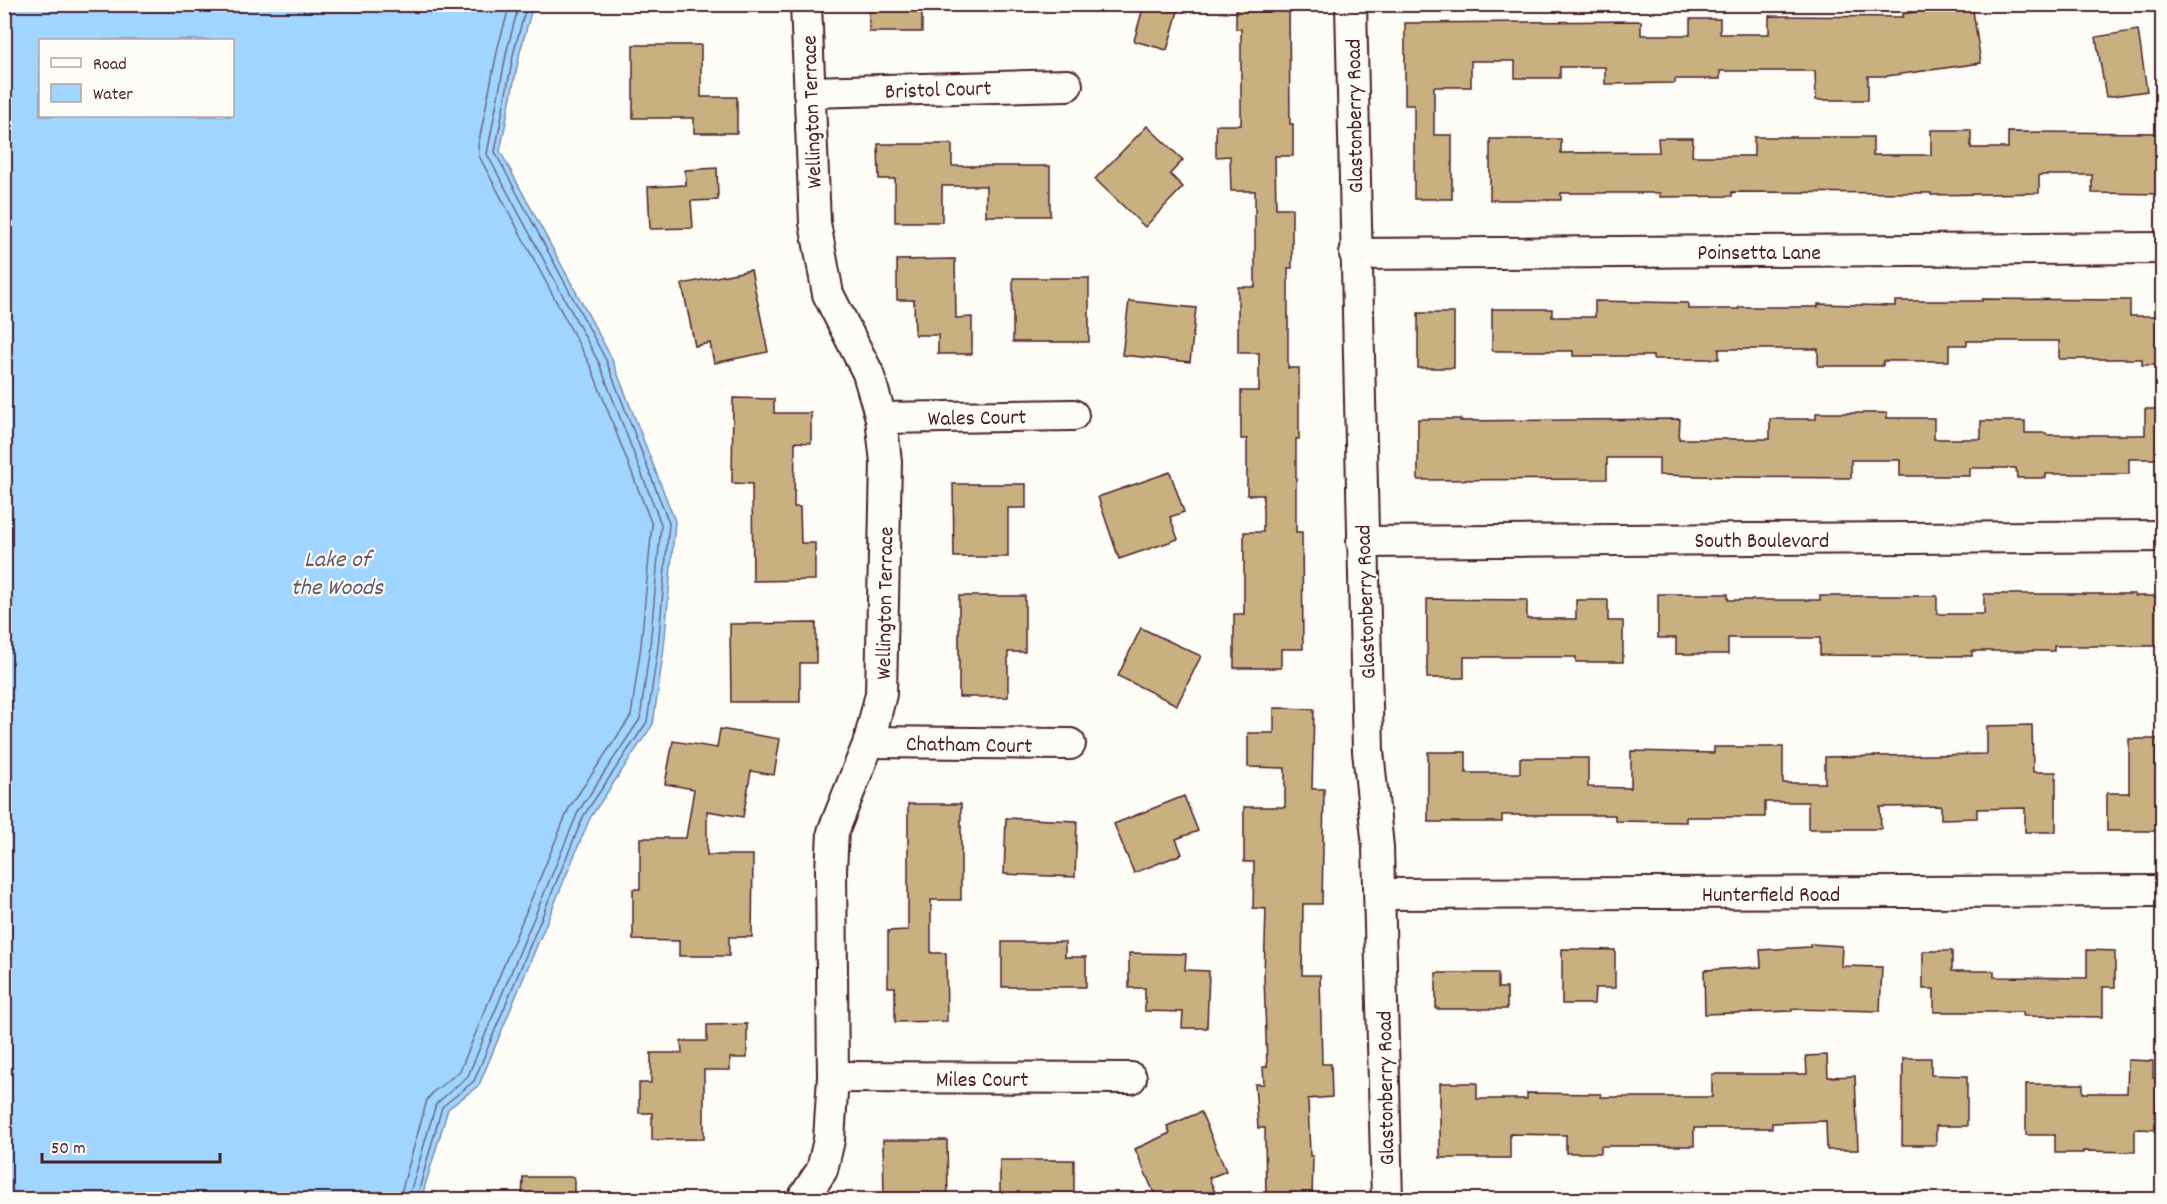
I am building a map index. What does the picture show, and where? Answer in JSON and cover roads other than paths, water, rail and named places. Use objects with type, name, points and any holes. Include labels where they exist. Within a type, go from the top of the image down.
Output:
[{"type":"street","name":"Wellington Terrace","points":[[802,1200],[822,1170],[829,1140],[833,1077],[831,870],[833,832],[869,742],[881,694],[886,462],[881,418],[868,373],[828,294],[814,224],[806,4]]},
{"type":"street","name":"Glastonberry Road","points":[[1351,4],[1368,751],[1378,847],[1380,894],[1387,1200]]},
{"type":"street","name":"Bristol Court","points":[[809,92],[1067,85]]},
{"type":"street","name":"Poinsetta Lane","points":[[1355,254],[2163,248]]},
{"type":"street","name":"Wales Court","points":[[881,418],[1073,414]]},
{"type":"street","name":"South Boulevard","points":[[1362,542],[2163,536]]},
{"type":"street","name":"Chatham Court","points":[[869,742],[1070,744]]},
{"type":"street","name":"Hunterfield Road","points":[[1380,894],[2163,891]]},
{"type":"street","name":"Miles Court","points":[[833,1077],[1131,1078]]},
{"type":"water","name":"Lake of the Woods","points":[[5,4],[533,5],[520,52],[500,151],[611,357],[675,521],[664,648],[653,724],[590,818],[479,1085],[448,1109],[421,1199],[5,1199]]}]
